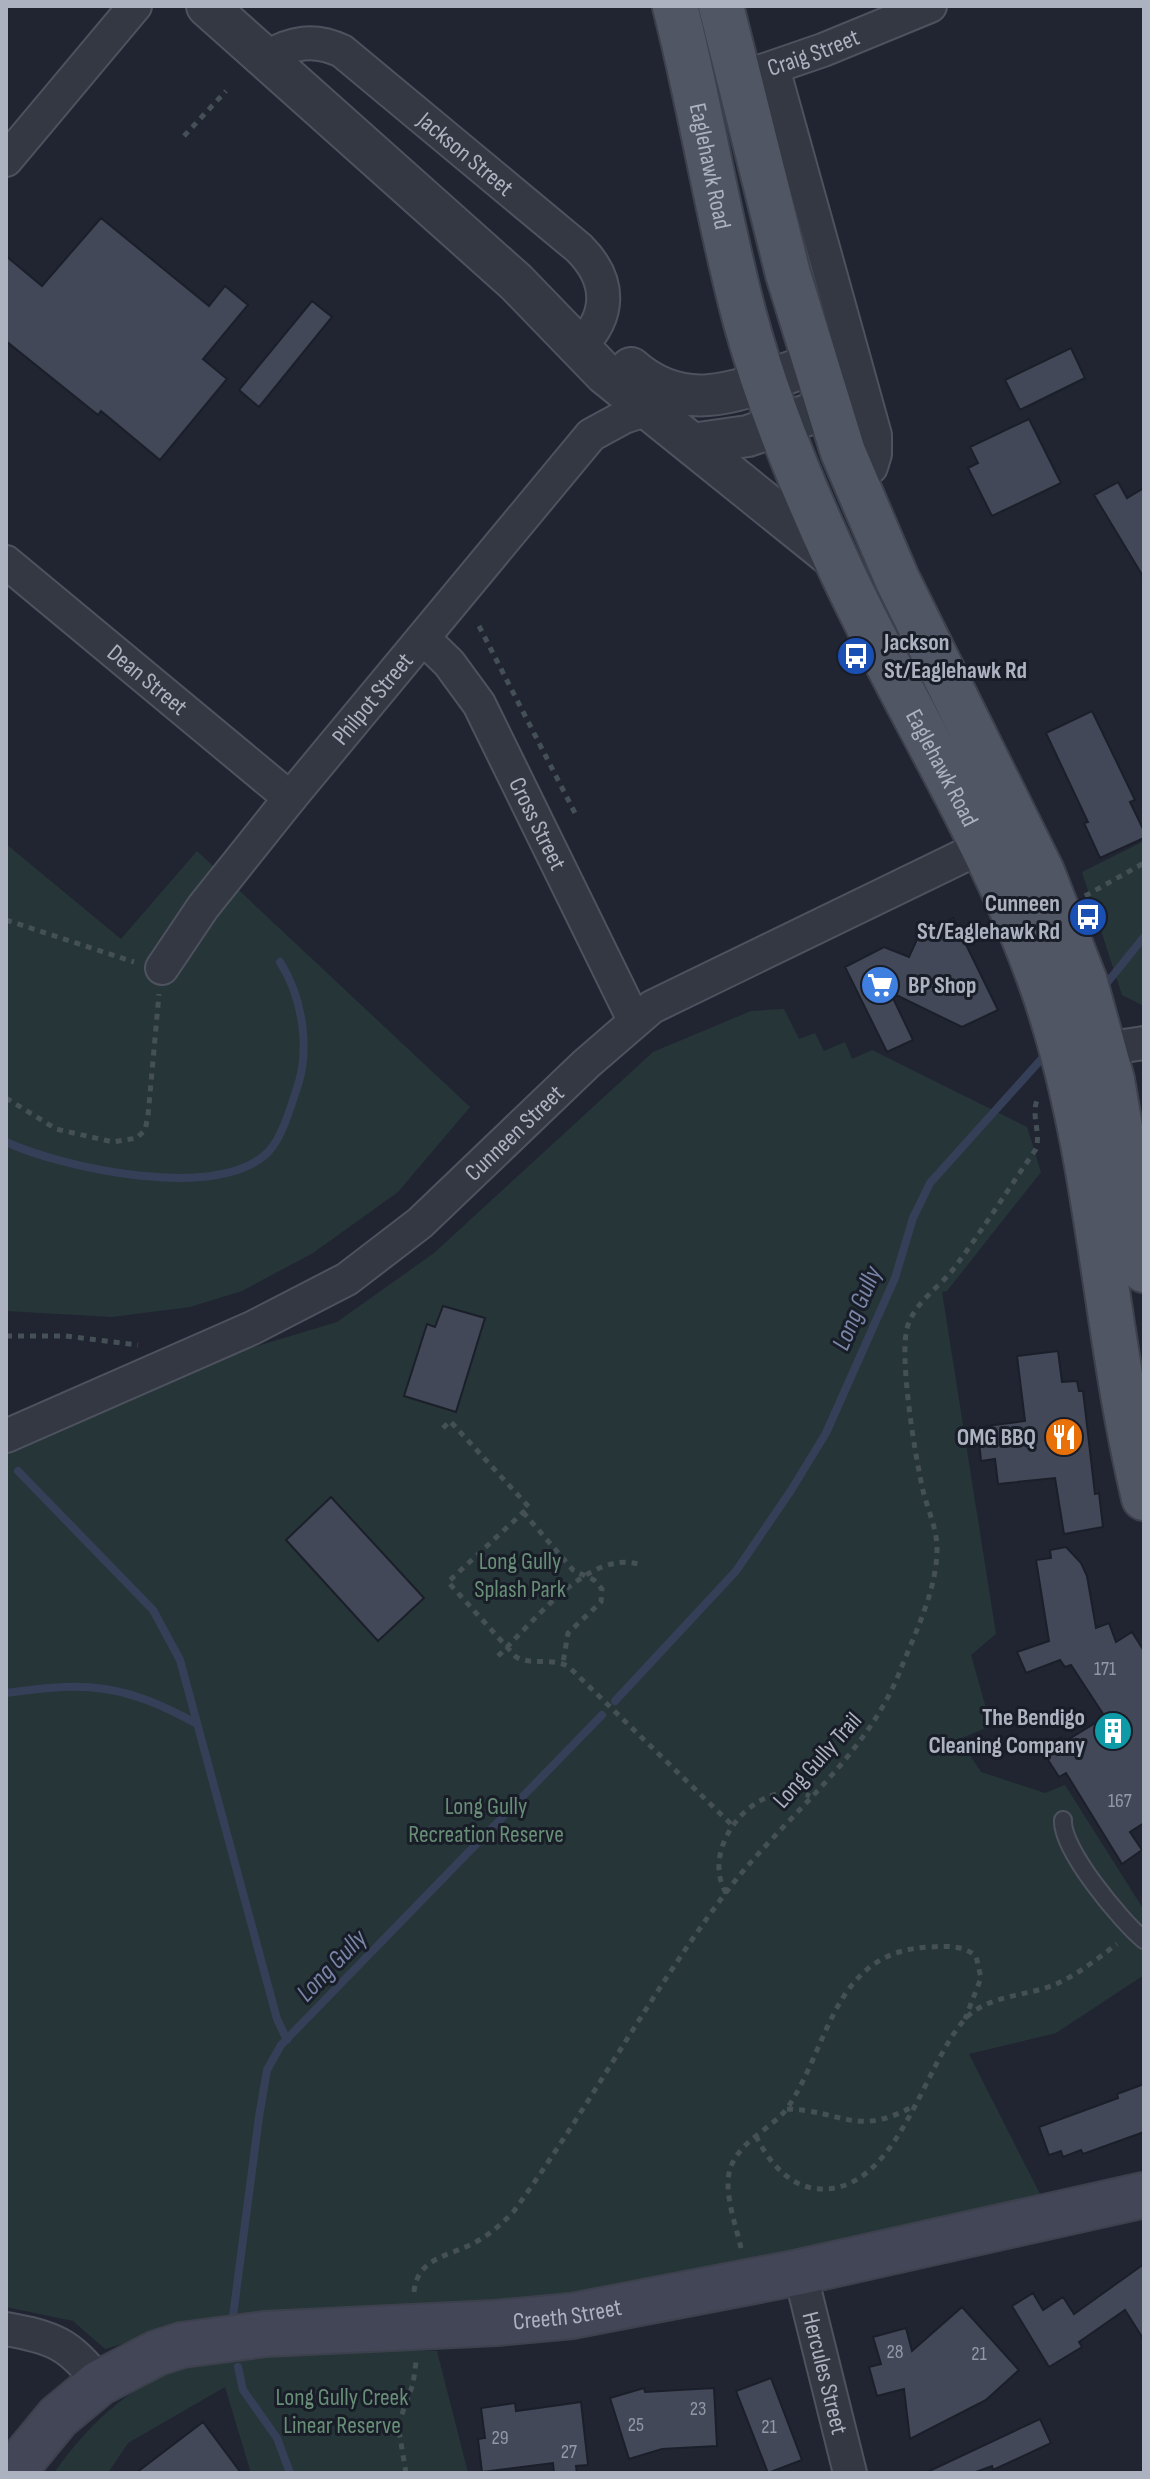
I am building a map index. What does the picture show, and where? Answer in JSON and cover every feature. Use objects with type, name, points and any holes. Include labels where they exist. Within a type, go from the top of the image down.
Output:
[{"type":"main road","name":"Eaglehawk Road","points":[[675,6],[743,312],[781,426],[836,560],[982,847],[1029,952],[1091,1029],[1086,1150],[1115,1340],[1144,1498]]},
{"type":"main road","name":"Eaglehawk Road","points":[[721,6],[756,73],[813,364],[827,408],[862,471],[897,579],[1057,907],[1128,1163],[1144,1270]]},
{"type":"main road","points":[[743,312],[730,166],[720,105],[729,84],[756,73]]},
{"type":"main road","name":"Creeth Street","points":[[12,2473],[58,2417],[99,2383],[157,2353],[204,2340],[536,2320],[627,2307],[800,2272],[1144,2195]]},
{"type":"street","points":[[6,160],[135,6]]},
{"type":"street","points":[[207,6],[516,282],[648,409],[836,560]]},
{"type":"street","name":"Craig Street","points":[[756,73],[930,6]]},
{"type":"street","name":"Jackson Street","points":[[265,58],[281,49],[312,42],[342,51],[579,248],[596,271],[603,310],[592,352]]},
{"type":"street","name":"Eaglehawk Road","points":[[756,73],[875,435],[875,454],[862,471]]},
{"type":"street","points":[[592,352],[639,374],[671,394],[704,395],[813,364]]},
{"type":"street","name":"Philpot Street","points":[[162,968],[203,907],[290,798],[591,435],[602,404],[592,352]]},
{"type":"street","points":[[692,444],[730,440],[781,426],[827,408]]},
{"type":"street","name":"Philpot Street","points":[[591,435],[648,409]]},
{"type":"street","name":"Dean Street","points":[[6,562],[290,798]]},
{"type":"street","name":"Cross Street","points":[[423,638],[449,663],[479,704],[634,1020]]},
{"type":"street","name":"Cunneen Street","points":[[6,1436],[298,1307],[382,1255],[420,1223],[634,1020],[677,993],[1021,828]]},
{"type":"street","name":"Hercules Street","points":[[800,2272],[850,2473]]},
{"type":"street","points":[[6,2329],[55,2341],[75,2353],[99,2383]]},
{"type":"lane","points":[[1063,1820],[1065,1835],[1108,1904],[1139,1936]]},
{"type":"path","points":[[184,136],[226,91]]},
{"type":"path","points":[[479,626],[577,817]]},
{"type":"path","points":[[1086,896],[1144,863]]},
{"type":"path","points":[[6,920],[162,968],[148,1116],[145,1130],[137,1138],[113,1142],[56,1129],[6,1098]]},
{"type":"path","name":"Long Gully Trail","points":[[414,2302],[416,2278],[426,2265],[493,2231],[514,2211],[636,2019],[726,1893],[875,1724],[893,1689],[934,1576],[937,1544],[916,1451],[905,1353],[907,1326],[925,1297],[954,1268],[1036,1149],[1036,1104]]},
{"type":"path","points":[[6,1336],[66,1336],[142,1345],[179,1360]]},
{"type":"path","points":[[443,1428],[450,1421],[529,1507],[448,1582],[506,1648],[523,1661],[563,1663],[732,1825]]},
{"type":"path","points":[[523,1512],[573,1570],[599,1584],[603,1598],[568,1633],[563,1663]]},
{"type":"path","points":[[498,1656],[583,1575],[612,1562],[641,1565]]},
{"type":"path","points":[[726,1893],[719,1865],[732,1825],[747,1810],[772,1796],[794,1793],[810,1796]]},
{"type":"path","points":[[965,2019],[989,2004],[1058,1983],[1139,1936]]},
{"type":"path","points":[[749,2282],[729,2173],[738,2155],[756,2136],[787,2109],[837,2005],[866,1970],[883,1960],[922,1947],[966,1948],[976,1956],[981,1978],[965,2019],[889,2151],[871,2167],[857,2178],[821,2189],[790,2179],[763,2151],[756,2136]]},
{"type":"path","points":[[787,2109],[811,2110],[868,2123],[883,2121],[915,2105]]},
{"type":"path","points":[[406,2473],[398,2425],[413,2384],[416,2353]]},
{"type":"green space","points":[[1144,841],[1144,1006],[1122,995],[1082,872]]},
{"type":"green space","points":[[6,844],[121,939],[197,851],[470,1107],[398,1192],[313,1253],[242,1291],[190,1307],[112,1317],[6,1311]]},
{"type":"green space","name":"Long Gully Recreation Reserve","points":[[784,1009],[799,1039],[815,1033],[824,1051],[845,1042],[852,1059],[872,1050],[1027,1127],[1041,1172],[947,1291],[942,1292],[996,1634],[971,1655],[991,1726],[959,1739],[981,1772],[1045,1793],[1065,1785],[1144,1910],[1144,1975],[1056,2033],[969,2054],[1041,2196],[646,2289],[159,2333],[105,2349],[73,2321],[6,2307],[6,1452],[237,1352],[337,1322],[434,1253],[653,1052],[751,1011]]},
{"type":"green space","name":"Long Gully Creek Linear Reserve","points":[[394,2350],[437,2351],[468,2473],[251,2473],[225,2387],[128,2443],[108,2473],[54,2473],[85,2435],[119,2402],[180,2367],[203,2359]]},
{"type":"building","points":[[101,218],[209,306],[225,286],[248,305],[203,359],[227,379],[160,460],[101,411],[98,415],[6,341],[6,256],[42,286]]},
{"type":"building","points":[[312,301],[332,317],[259,407],[239,390]]},
{"type":"building","points":[[1071,348],[1085,378],[1020,410],[1005,380]]},
{"type":"building","points":[[1029,419],[1061,483],[992,516],[968,468],[978,463],[970,447]]},
{"type":"building","points":[[1118,482],[1127,498],[1144,488],[1144,578],[1094,495]]},
{"type":"building","points":[[1092,711],[1135,800],[1130,802],[1144,831],[1144,838],[1100,858],[1084,823],[1088,822],[1046,733]]},
{"type":"building","points":[[953,918],[998,1010],[962,1027],[890,992],[913,1040],[887,1052],[845,967],[884,947],[909,957],[919,935]]},
{"type":"building","points":[[443,1306],[485,1318],[456,1412],[404,1396],[427,1324],[435,1327]]},
{"type":"building","name":"OMG BBQ","points":[[1058,1351],[1062,1382],[1077,1381],[1079,1391],[1083,1391],[1095,1494],[1099,1493],[1103,1527],[1064,1534],[1055,1478],[998,1484],[995,1459],[981,1461],[978,1431],[987,1430],[986,1426],[1025,1421],[1017,1356]]},
{"type":"building","points":[[331,1497],[424,1598],[378,1641],[286,1540]]},
{"type":"building","points":[[1066,1547],[1081,1563],[1087,1576],[1096,1628],[1109,1623],[1116,1642],[1132,1632],[1144,1651],[1144,1823],[1130,1832],[1142,1850],[1122,1864],[1066,1773],[1059,1777],[1041,1749],[1061,1737],[1064,1742],[1105,1717],[1071,1665],[1065,1667],[1060,1660],[1026,1673],[1017,1652],[1049,1641],[1036,1560],[1051,1558],[1050,1550]]},
{"type":"building","points":[[1144,2084],[1144,2132],[1083,2154],[1081,2150],[1063,2157],[1061,2151],[1049,2155],[1039,2127],[1118,2098],[1117,2094]]},
{"type":"building","points":[[1144,2264],[1144,2340],[1125,2310],[1079,2342],[1082,2347],[1049,2367],[1012,2306],[1033,2293],[1043,2310],[1063,2297],[1074,2314]]},
{"type":"building","points":[[962,2307],[1019,2370],[986,2400],[910,2439],[904,2389],[877,2396],[869,2367],[881,2364],[873,2337],[906,2328],[912,2351]]},
{"type":"building","points":[[771,2378],[802,2460],[768,2473],[736,2391]]},
{"type":"building","points":[[644,2388],[645,2392],[714,2388],[717,2446],[662,2449],[629,2459],[610,2398]]},
{"type":"building","points":[[581,2402],[588,2465],[576,2466],[577,2473],[554,2473],[553,2463],[482,2472],[478,2439],[485,2438],[481,2408],[515,2403],[516,2411]]},
{"type":"building","points":[[1040,2419],[1051,2443],[993,2470],[992,2466],[973,2473],[925,2473]]},
{"type":"building","points":[[203,2422],[241,2473],[136,2473]]},
{"type":"waterway","name":"Long Gully","points":[[1102,989],[1144,937]]},
{"type":"waterway","points":[[6,1142],[64,1162],[140,1176],[179,1178],[216,1175],[246,1167],[269,1151],[278,1138],[301,1075],[304,1042],[299,1008],[280,962]]},
{"type":"waterway","name":"Long Gully","points":[[615,1701],[736,1571],[790,1492],[826,1433],[895,1278],[913,1218],[930,1183],[1046,1054]]},
{"type":"waterway","points":[[18,1471],[153,1610],[180,1660],[277,2019],[287,2040]]},
{"type":"waterway","points":[[6,1693],[60,1687],[105,1689],[148,1701],[197,1724]]},
{"type":"waterway","name":"Long Gully","points":[[233,2316],[267,2070],[281,2045],[602,1715]]},
{"type":"waterway","name":"Long Gully","points":[[238,2367],[243,2390],[277,2438],[290,2473]]},
{"type":"place","name":"Jackson St/Eaglehawk Rd","points":[[856,656]]},
{"type":"place","name":"Cunneen St/Eaglehawk Rd","points":[[1088,917]]},
{"type":"place","name":"BP Shop","points":[[880,985]]},
{"type":"place","name":"OMG BBQ","points":[[1064,1437]]},
{"type":"place","name":"The Bendigo Cleaning Company","points":[[1113,1731]]},
{"type":"park label","name":"Long Gully Splash Park","points":[[520,1575]]}]
